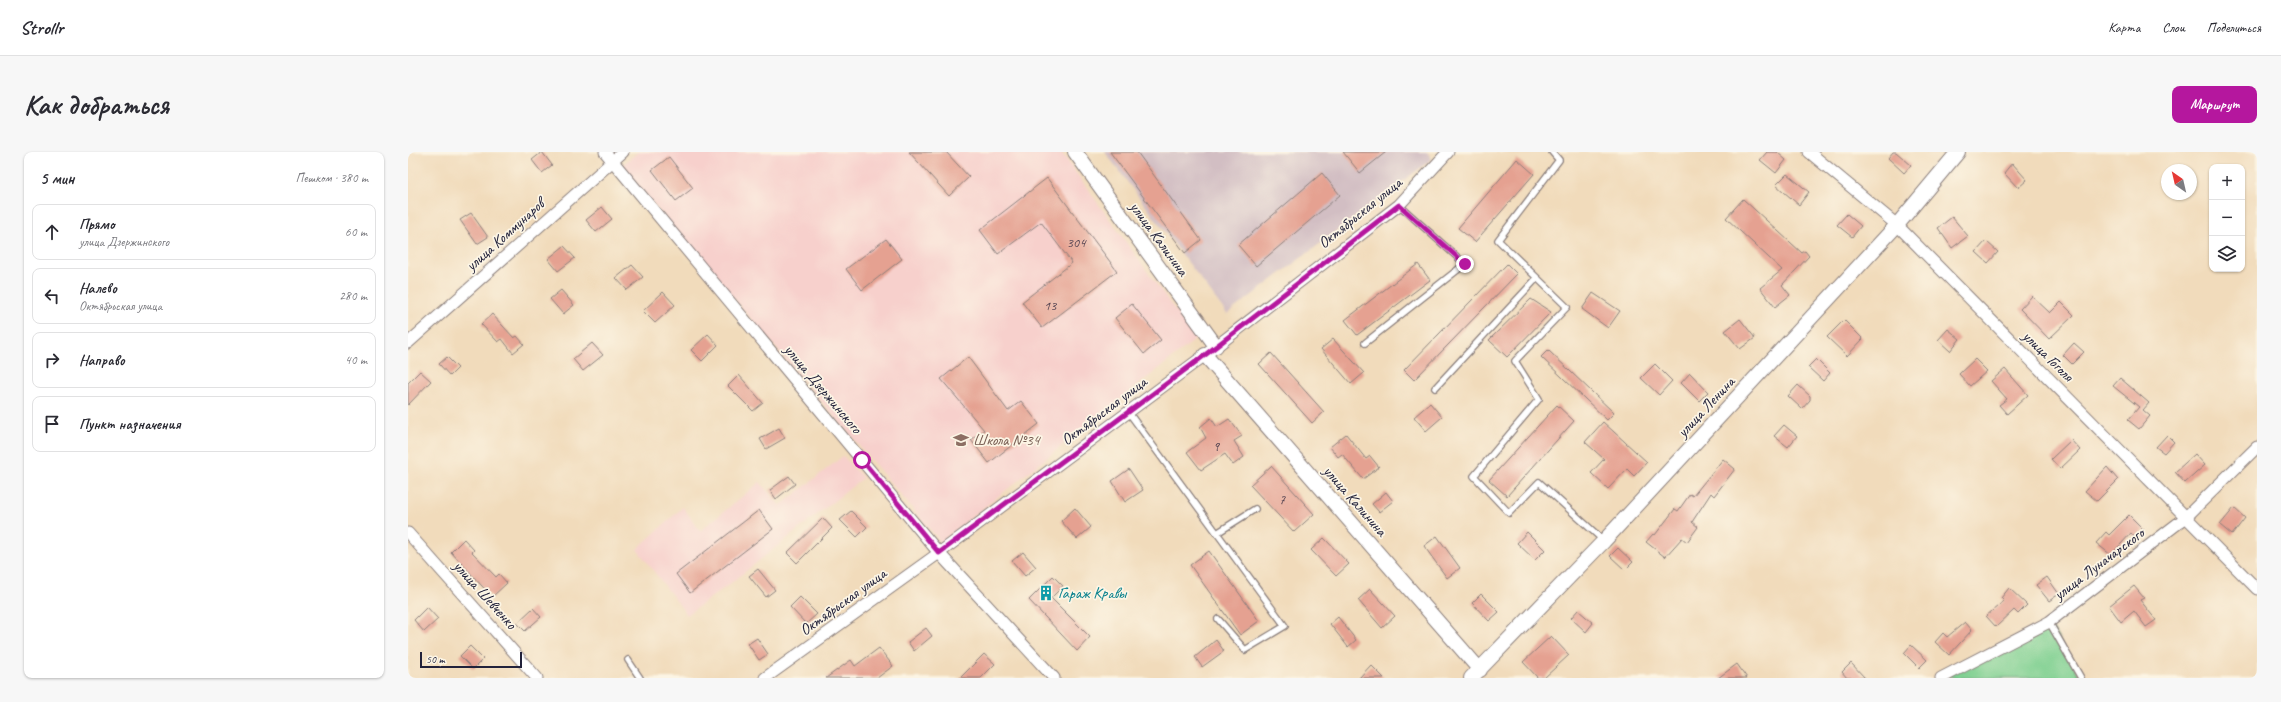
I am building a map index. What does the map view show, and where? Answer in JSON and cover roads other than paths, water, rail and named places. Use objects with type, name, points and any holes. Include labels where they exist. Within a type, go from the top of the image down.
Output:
[{"type":"street","name":"улица Дзержинского","points":[[605,152],[939,553],[1054,678]]},
{"type":"street","name":"улица Коммунаров","points":[[408,343],[623,152]]},
{"type":"street","name":"улица Калинина","points":[[1075,152],[1210,351],[1476,674]]},
{"type":"street","name":"Октябрьская улица","points":[[765,678],[939,553],[1129,413],[1210,351],[1399,205],[1448,152]]},
{"type":"street","name":"улица Гоголя","points":[[1809,152],[1897,225],[2185,518],[2257,589]]},
{"type":"street","name":"улица Ленина","points":[[1476,674],[1604,541],[1897,225],[1958,152]]},
{"type":"street","name":"улица Луначарского","points":[[1948,677],[2049,622],[2185,518],[2257,447]]},
{"type":"street","name":"улица Шевченко","points":[[408,533],[537,678]]},
{"type":"lane","points":[[1552,152],[1559,160],[1498,240],[1567,308],[1515,362],[1539,399],[1474,476],[1509,513],[1539,482],[1604,541]]},
{"type":"lane","points":[[1365,343],[1465,264],[1399,205]]},
{"type":"lane","points":[[1435,388],[1537,278]]},
{"type":"lane","points":[[1129,413],[1285,626],[1246,650],[1218,619]]},
{"type":"lane","points":[[1217,533],[1255,509]]},
{"type":"lane","points":[[2049,622],[2081,678]]},
{"type":"lane","points":[[628,660],[640,678]]},
{"type":"place","name":"Школа №34","points":[[961,440]]},
{"type":"place","name":"Гараж Кравы","points":[[1046,593]]}]
